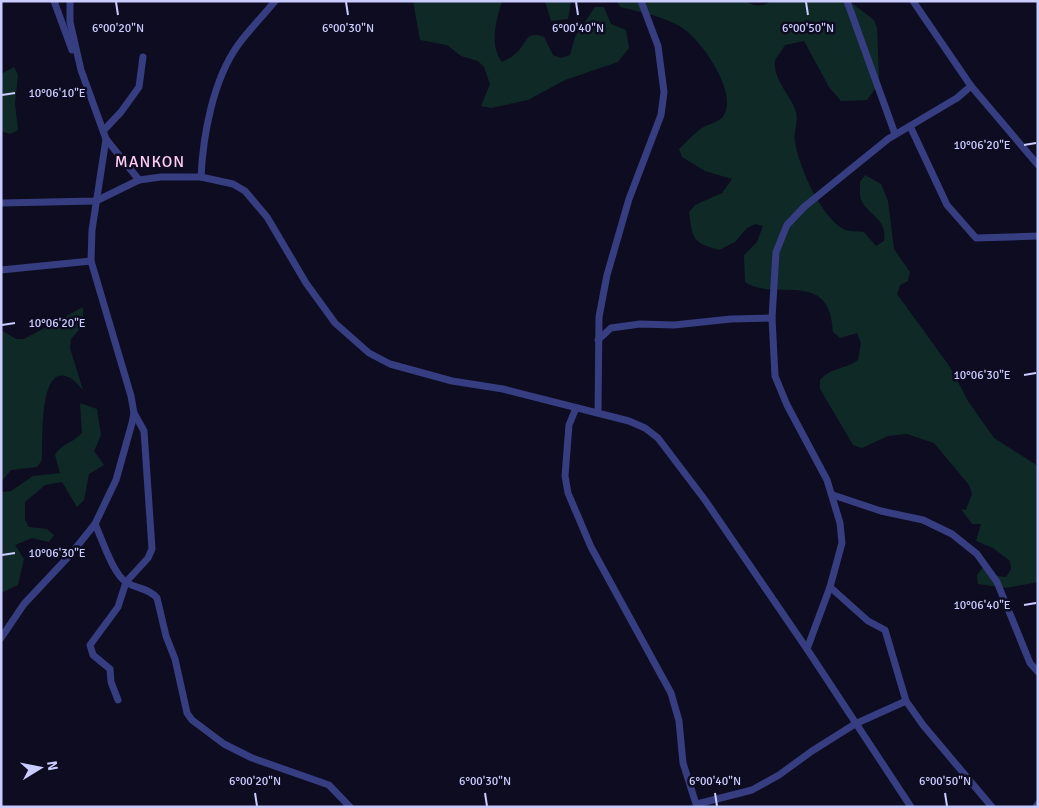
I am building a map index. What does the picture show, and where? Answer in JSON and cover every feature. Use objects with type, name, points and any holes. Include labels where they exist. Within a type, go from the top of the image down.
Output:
[{"type":"street","points":[[54,1],[106,139],[92,230],[92,261],[129,387],[134,413],[144,431],[152,549],[148,558],[126,582],[118,607],[90,644],[92,656],[110,669],[111,682],[118,700]]},
{"type":"street","points":[[70,1],[70,22],[81,70]]},
{"type":"street","points":[[598,413],[600,308],[619,229],[661,115],[664,92],[658,46],[641,1]]},
{"type":"street","points":[[847,1],[896,134]]},
{"type":"street","points":[[912,1],[971,86],[1038,165]]},
{"type":"street","points":[[201,177],[207,128],[213,100],[237,47],[273,2]]},
{"type":"street","points":[[104,130],[121,112],[139,87],[143,57]]},
{"type":"street","points":[[807,649],[830,587],[842,543],[840,523],[833,495],[819,461],[805,441],[775,376],[772,318],[776,252],[787,225],[804,207],[896,134],[957,98],[971,86]]},
{"type":"street","points":[[910,126],[947,205],[976,238],[1038,236]]},
{"type":"street","points":[[106,139],[139,180]]},
{"type":"street","points":[[1,203],[96,201],[139,180],[201,177],[233,184],[245,191],[267,217],[306,283],[335,323],[369,353],[390,364],[452,381],[503,389],[629,421],[644,428],[658,438],[704,500],[807,649],[911,807]]},
{"type":"street","points":[[1,270],[92,261]]},
{"type":"street","points":[[598,340],[606,331],[612,328],[640,324],[674,325],[731,319],[772,318]]},
{"type":"street","points":[[576,408],[569,425],[565,476],[568,493],[591,547],[671,693],[679,721],[683,763],[697,805],[741,794],[762,785],[855,724],[906,701]]},
{"type":"street","points":[[1,638],[24,604],[70,555],[95,524],[116,480],[134,413]]},
{"type":"street","points":[[833,495],[881,511],[923,520],[952,534],[977,554],[998,582],[1030,663],[1038,672]]},
{"type":"street","points":[[95,524],[121,578],[153,593],[157,598],[166,636],[175,659],[187,713],[192,720],[224,744],[252,758],[330,785],[350,807]]},
{"type":"street","points":[[830,587],[868,621],[885,630],[906,701],[923,725],[992,807]]},
{"type":"green space","points":[[413,1],[502,1],[496,25],[495,41],[498,55],[502,62],[520,49],[527,39],[533,35],[544,37],[553,55],[561,58],[570,55],[575,37],[595,7],[604,7],[611,24],[626,30],[629,48],[618,62],[565,80],[528,100],[491,108],[481,106],[490,84],[484,67],[478,61],[461,56],[447,45],[420,40]]},
{"type":"green space","points":[[545,1],[571,1],[568,19],[551,21]]},
{"type":"green space","points":[[617,1],[746,1],[759,6],[772,1],[849,1],[874,20],[877,28],[879,75],[878,85],[867,100],[841,101],[829,87],[804,41],[785,45],[775,60],[779,81],[796,112],[795,138],[797,152],[812,191],[828,215],[845,230],[864,232],[876,246],[884,241],[883,228],[878,219],[862,202],[860,182],[865,175],[881,184],[888,201],[894,249],[910,272],[908,281],[900,285],[897,294],[950,367],[968,401],[994,438],[1038,466],[1038,582],[1006,588],[978,584],[977,575],[982,568],[991,569],[997,576],[1006,577],[1011,569],[1010,561],[993,548],[976,541],[981,524],[972,524],[961,509],[966,510],[972,494],[969,485],[934,443],[907,434],[888,436],[862,448],[853,445],[820,389],[820,380],[828,373],[858,360],[861,343],[857,333],[840,338],[833,332],[830,312],[822,300],[812,293],[800,290],[758,288],[745,282],[744,255],[757,242],[763,226],[755,224],[747,228],[735,242],[719,250],[698,242],[695,238],[691,228],[689,212],[695,205],[722,193],[732,179],[705,171],[682,157],[679,149],[699,130],[722,118],[724,115],[727,105],[722,80],[707,54],[689,33],[674,23],[659,17],[620,7]]},
{"type":"green space","points":[[14,67],[18,75],[15,103],[18,130],[10,134],[1,131],[1,74]]},
{"type":"green space","points":[[83,307],[83,325],[71,339],[70,348],[83,390],[68,377],[58,376],[51,382],[44,408],[42,460],[37,467],[11,470],[1,482],[1,330],[16,339],[24,339]]},
{"type":"green space","points":[[80,403],[97,409],[101,435],[94,451],[104,465],[89,474],[84,500],[77,507],[62,482],[45,485],[25,502],[25,520],[29,527],[47,529],[54,535],[49,542],[32,538],[15,545],[24,559],[18,585],[1,593],[1,490],[2,492],[11,491],[33,476],[60,473],[55,455],[60,448],[82,433]]},
{"type":"district","name":"MANKON","points":[[150,161]]}]
